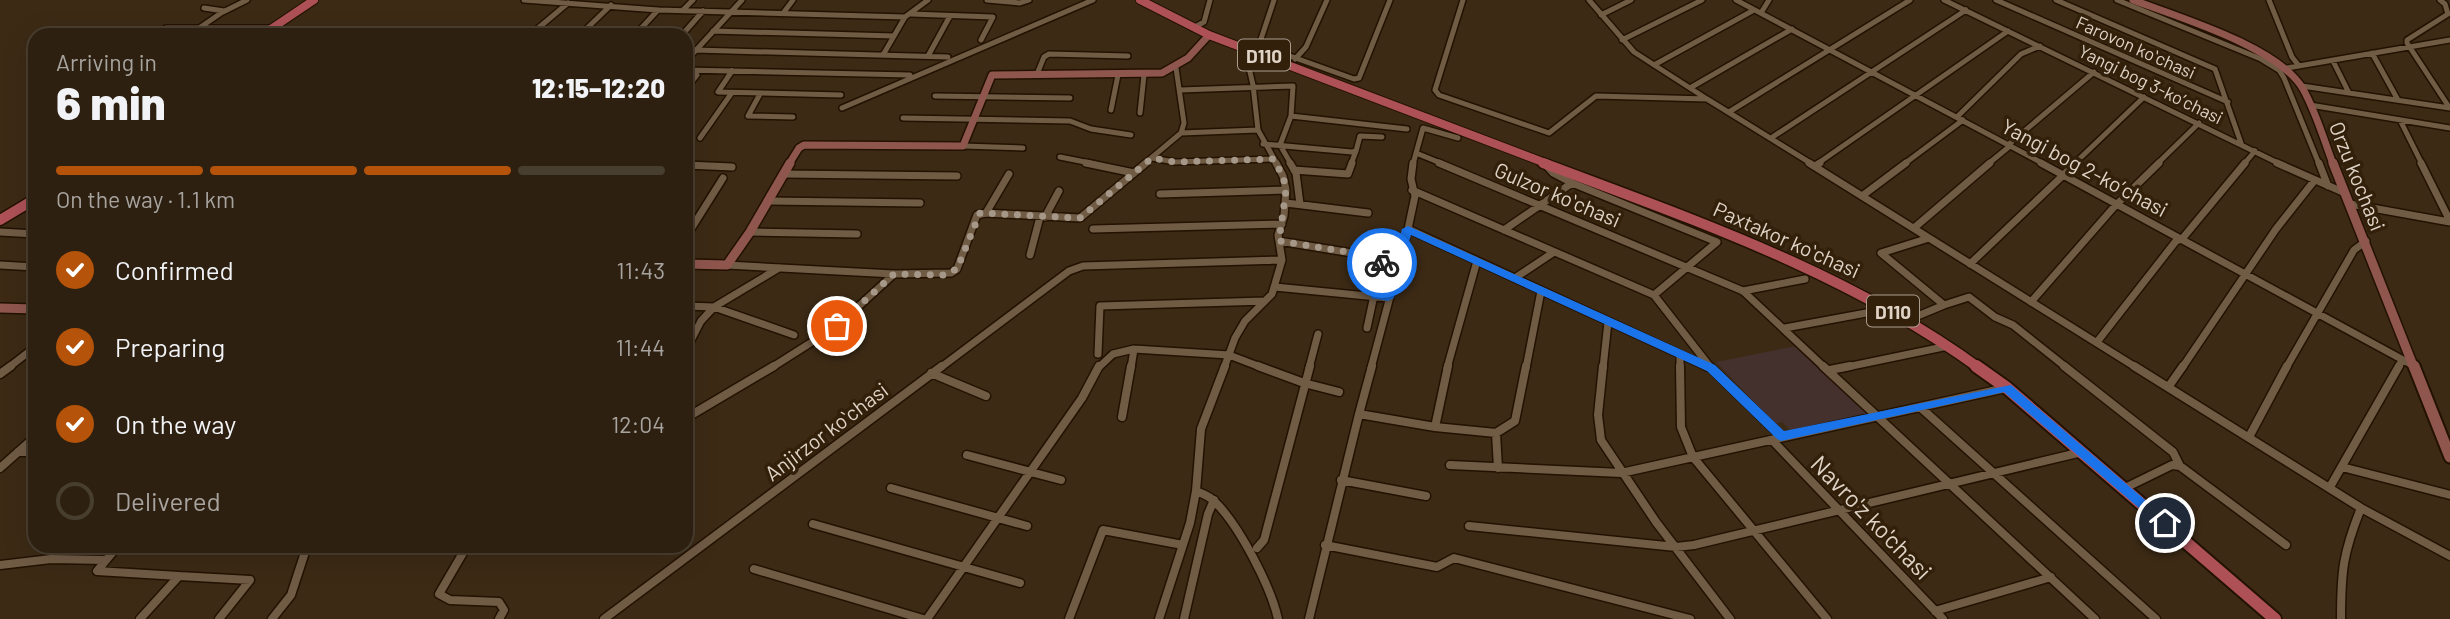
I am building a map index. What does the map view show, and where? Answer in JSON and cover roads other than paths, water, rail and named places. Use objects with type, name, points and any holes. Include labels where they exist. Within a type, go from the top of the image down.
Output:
[{"type":"main road","points":[[271,28],[314,0]]},
{"type":"main road","name":"D110","points":[[1140,0],[1193,28],[1252,51]]},
{"type":"main road","name":"Paxtakor koʻchasi","points":[[1252,51],[1759,244],[1889,309],[1949,346],[2007,388],[2276,619]]},
{"type":"main road","points":[[0,220],[28,203]]},
{"type":"street","points":[[199,28],[247,0]]},
{"type":"street","points":[[314,0],[322,0]]},
{"type":"street","points":[[524,0],[570,1],[658,10],[993,17],[981,40]]},
{"type":"street","points":[[629,8],[638,0]]},
{"type":"street","points":[[683,10],[693,0]]},
{"type":"street","points":[[693,52],[742,0]]},
{"type":"street","points":[[784,12],[793,0]]},
{"type":"street","points":[[883,55],[908,16],[928,0]]},
{"type":"street","points":[[987,0],[1020,3],[1029,0]]},
{"type":"street","points":[[842,108],[1093,0]]},
{"type":"street","points":[[1193,28],[1204,22],[1210,0]]},
{"type":"street","points":[[1274,0],[1259,45],[1350,79],[1359,78],[1390,0]]},
{"type":"street","points":[[1295,59],[1306,47],[1327,0]]},
{"type":"street","points":[[1463,0],[1435,90],[1439,95],[1549,133],[1596,96],[1707,99]]},
{"type":"street","points":[[1589,0],[1622,40],[1654,65],[2361,508],[2450,556]]},
{"type":"street","points":[[1601,15],[1630,0]]},
{"type":"street","points":[[1622,40],[1702,0]]},
{"type":"street","name":"Yangi bog 2-koʼchasi","points":[[1736,0],[2416,367]]},
{"type":"street","points":[[1654,65],[1758,12],[1769,0]]},
{"type":"street","points":[[1729,112],[1910,0]]},
{"type":"street","name":"Yangi bog 3-koʼchasi","points":[[1944,0],[2314,181],[2346,193]]},
{"type":"street","name":"Farovon koʻchasi","points":[[1996,0],[2228,102]]},
{"type":"street","name":"Farovon koʻchasi","points":[[2056,0],[2210,65],[2218,72],[2241,143]]},
{"type":"street","name":"Farovon koʻchasi","points":[[2117,0],[2261,59],[2279,70],[2328,187]]},
{"type":"street","name":"Orzu kochasi","points":[[2133,0],[2211,30],[2287,68],[2302,86],[2450,457]]},
{"type":"street","points":[[2269,0],[2292,57],[2299,66]]},
{"type":"street","points":[[2440,0],[2445,4],[2448,14],[2407,40],[2449,108]]},
{"type":"street","points":[[538,28],[570,1]]},
{"type":"street","points":[[587,28],[611,5]]},
{"type":"street","points":[[204,8],[223,12]]},
{"type":"street","points":[[641,28],[658,10]]},
{"type":"street","points":[[1770,138],[1966,10]]},
{"type":"street","points":[[688,28],[702,11]]},
{"type":"street","points":[[928,56],[950,16]]},
{"type":"street","points":[[166,27],[182,28]]},
{"type":"street","points":[[1690,88],[1792,29]]},
{"type":"street","points":[[713,31],[894,36]]},
{"type":"street","points":[[1815,166],[2008,31]]},
{"type":"street","points":[[963,146],[992,75],[1162,74],[1176,68],[1197,50],[1209,35]]},
{"type":"street","points":[[2287,68],[2448,42]]},
{"type":"street","points":[[1862,196],[1960,119],[2021,54],[2040,46]]},
{"type":"street","points":[[695,50],[948,57]]},
{"type":"street","points":[[1159,619],[1183,545],[1196,491],[1201,429],[1245,321],[1275,287],[1282,260],[1279,241],[1286,190],[1283,176],[1263,144],[1258,130],[1253,85],[1246,55],[1252,51],[1286,55]]},
{"type":"street","points":[[2372,53],[2398,100]]},
{"type":"street","points":[[1037,74],[1044,57],[1049,54],[1128,56]]},
{"type":"street","points":[[2333,61],[2349,93]]},
{"type":"street","points":[[693,266],[727,265],[894,274],[951,273],[957,269],[977,215],[986,212],[1080,218],[1181,133],[1184,123],[1176,68]]},
{"type":"street","points":[[732,71],[717,90],[731,93],[841,95]]},
{"type":"street","points":[[693,72],[914,75]]},
{"type":"street","points":[[1913,228],[2094,72]]},
{"type":"street","points":[[1111,110],[1118,75]]},
{"type":"street","points":[[1140,113],[1144,75]]},
{"type":"street","points":[[1180,90],[1253,85],[1293,86],[1291,116],[1280,145],[1294,170],[1300,204]]},
{"type":"street","points":[[2302,86],[2449,108]]},
{"type":"street","points":[[700,138],[731,93]]},
{"type":"street","points":[[761,94],[748,116],[793,117]]},
{"type":"street","points":[[935,96],[1070,98]]},
{"type":"street","points":[[1970,264],[2144,97]]},
{"type":"street","points":[[2310,106],[2450,128]]},
{"type":"street","points":[[1291,116],[1407,129]]},
{"type":"street","points":[[903,118],[1070,121],[1091,129],[1131,135]]},
{"type":"street","points":[[2400,120],[2450,222]]},
{"type":"street","points":[[2031,302],[2119,205],[2199,123]]},
{"type":"street","points":[[1309,619],[1341,480],[1408,229],[1415,196],[1410,174],[1423,128],[1458,138]]},
{"type":"street","points":[[1181,133],[1258,130]]},
{"type":"street","points":[[1294,170],[1348,174],[1360,136],[1382,137]]},
{"type":"street","points":[[727,265],[750,232],[799,148],[810,144],[1023,148]]},
{"type":"street","points":[[1263,144],[1356,151]]},
{"type":"street","points":[[2097,342],[2176,241],[2182,239],[2255,151]]},
{"type":"street","name":"Gulzor koʻchasi","points":[[1416,153],[1743,291],[2095,619]]},
{"type":"street","points":[[1060,158],[1134,173]]},
{"type":"street","points":[[1152,158],[1175,162],[1273,159]]},
{"type":"street","points":[[1544,163],[1553,173],[1572,183],[1717,242],[1654,295]]},
{"type":"street","points":[[693,165],[732,167]]},
{"type":"street","points":[[783,174],[957,176]]},
{"type":"street","points":[[986,212],[1009,174]]},
{"type":"street","points":[[693,226],[723,178]]},
{"type":"street","points":[[2169,386],[2245,274],[2314,181]]},
{"type":"street","points":[[1504,230],[1572,183]]},
{"type":"street","points":[[1160,194],[1286,190]]},
{"type":"street","points":[[1412,190],[1654,295],[1711,368]]},
{"type":"street","points":[[1030,254],[1042,217],[1059,191]]},
{"type":"street","points":[[768,201],[920,203]]},
{"type":"street","points":[[1286,203],[1368,213]]},
{"type":"street","points":[[2350,204],[2450,222]]},
{"type":"street","points":[[1093,229],[1282,224]]},
{"type":"street","points":[[1408,229],[1711,368]]},
{"type":"street","points":[[0,232],[28,234]]},
{"type":"street","points":[[750,232],[857,233]]},
{"type":"street","points":[[1929,238],[1881,253],[1944,305]]},
{"type":"street","points":[[1279,241],[1379,257],[1383,260],[1367,328]]},
{"type":"street","points":[[2249,437],[2316,313],[2354,250],[2366,241]]},
{"type":"street","points":[[1515,278],[1554,252]]},
{"type":"street","name":"Anjirzor koʻchasi","points":[[693,552],[1069,271],[1083,267],[1282,260]]},
{"type":"street","points":[[1435,427],[1443,382],[1477,261]]},
{"type":"street","points":[[0,265],[28,267]]},
{"type":"street","points":[[693,337],[714,307],[780,268]]},
{"type":"street","points":[[693,414],[837,326],[894,274]]},
{"type":"street","points":[[1743,291],[1805,279]]},
{"type":"street","points":[[1275,287],[1388,298]]},
{"type":"street","points":[[1359,414],[1435,427],[1496,433],[1515,421],[1541,291]]},
{"type":"street","points":[[1908,320],[1969,297],[1995,317],[2013,325],[2173,452],[2180,466],[2286,545]]},
{"type":"street","points":[[1098,354],[1100,306],[1265,300]]},
{"type":"street","points":[[693,306],[714,307],[793,335]]},
{"type":"street","points":[[0,308],[28,309]]},
{"type":"street","points":[[1785,328],[1889,309]]},
{"type":"street","points":[[1608,322],[1598,427],[1608,454],[1730,619]]},
{"type":"street","points":[[1257,548],[1264,540],[1318,334]]},
{"type":"street","points":[[1830,370],[1949,346]]},
{"type":"street","points":[[1122,417],[1129,388],[1133,349]]},
{"type":"street","points":[[754,569],[925,619],[1082,398],[1097,368],[1110,354],[1133,349],[1229,355],[1304,383],[1339,392]]},
{"type":"street","points":[[0,374],[28,352]]},
{"type":"street","points":[[1681,355],[1681,427],[1693,457],[1827,619]]},
{"type":"street","points":[[2330,487],[2402,360]]},
{"type":"street","name":"Navro'z ko'chasi","points":[[1711,368],[1777,438],[1840,512],[1943,619]]},
{"type":"street","points":[[931,373],[986,396]]},
{"type":"street","points":[[1450,465],[1621,472],[2007,388]]},
{"type":"street","points":[[1920,407],[2156,619]]},
{"type":"street","points":[[2438,429],[2450,432]]},
{"type":"street","points":[[1496,433],[1498,468]]},
{"type":"street","points":[[0,467],[28,443]]},
{"type":"street","points":[[18,452],[28,452]]},
{"type":"street","points":[[1469,526],[1676,547],[1840,512],[2082,452]]},
{"type":"street","points":[[967,455],[1061,480]]},
{"type":"street","points":[[2125,488],[2172,465],[2180,466]]},
{"type":"street","points":[[2343,467],[2450,495]]},
{"type":"street","points":[[1341,480],[1426,496]]},
{"type":"street","points":[[891,488],[1027,526]]},
{"type":"street","points":[[1196,491],[1214,500],[1269,591],[1278,610],[1278,619]]},
{"type":"street","points":[[1184,619],[1208,514],[1214,500]]},
{"type":"street","points":[[2341,619],[2341,569],[2347,540],[2361,508]]},
{"type":"street","points":[[813,524],[1020,583]]},
{"type":"street","points":[[1069,619],[1103,530],[1183,545]]},
{"type":"street","points":[[1325,545],[1437,567],[1454,558],[1690,619]]},
{"type":"street","points":[[112,553],[97,571],[250,580],[219,619]]},
{"type":"street","points":[[272,619],[291,595],[305,553]]},
{"type":"street","points":[[463,553],[439,594],[450,602],[489,598],[499,602],[504,610],[499,619]]},
{"type":"street","name":"Anjirzor koʻchasi","points":[[604,619],[692,553]]},
{"type":"street","points":[[0,565],[51,559],[105,561]]},
{"type":"street","points":[[140,619],[179,576]]},
{"type":"street","points":[[1935,611],[2051,577]]}]
